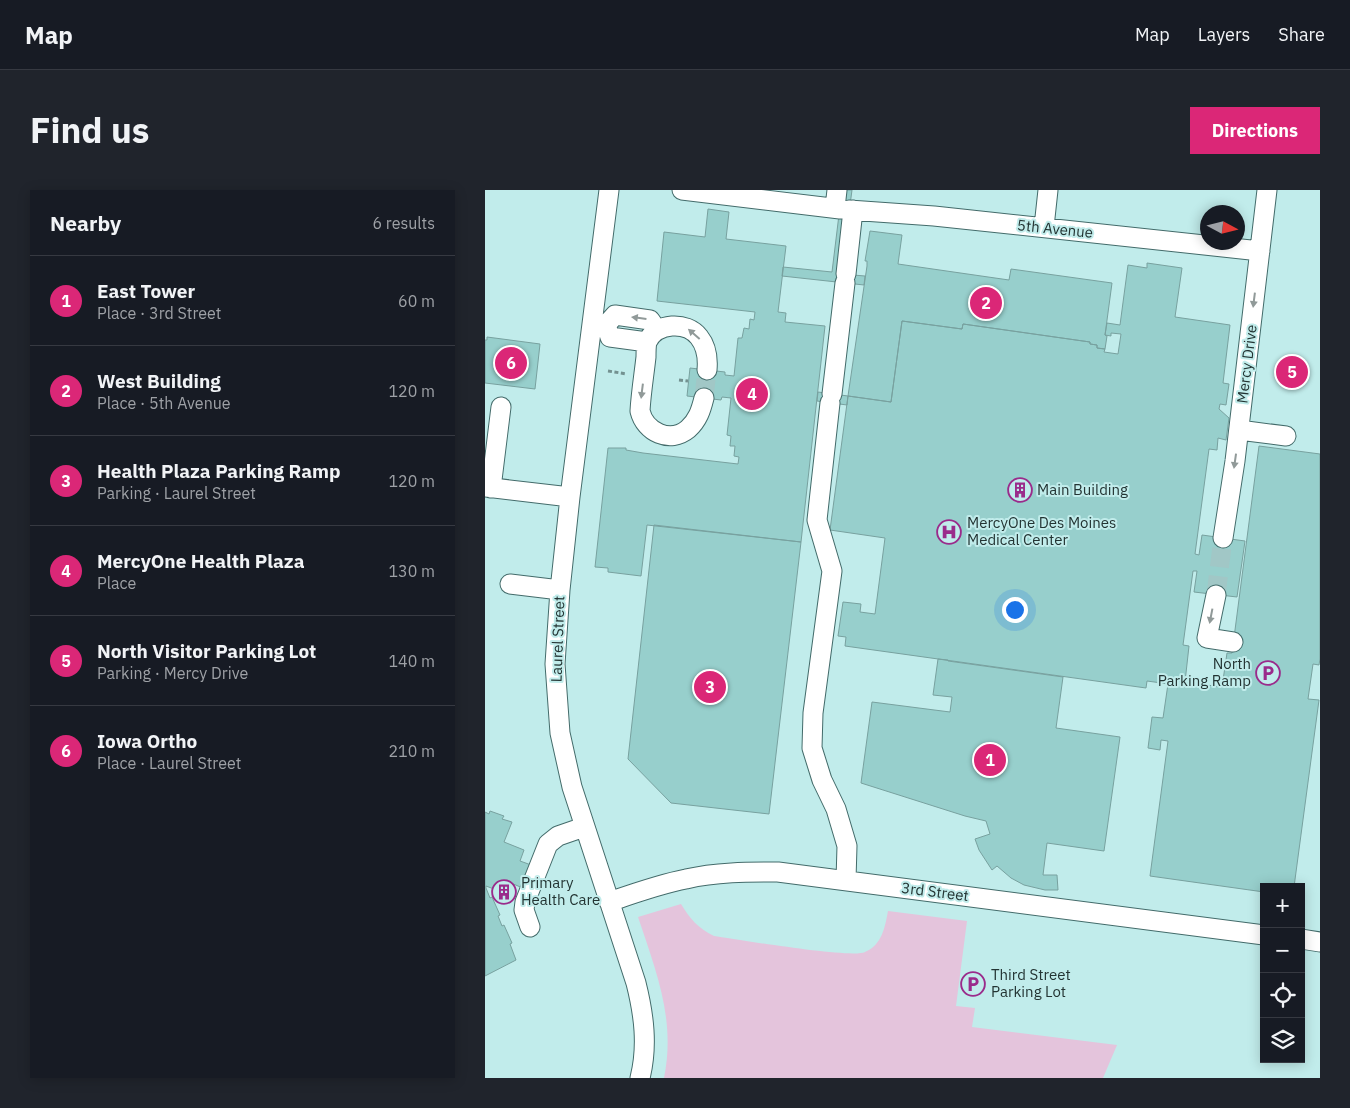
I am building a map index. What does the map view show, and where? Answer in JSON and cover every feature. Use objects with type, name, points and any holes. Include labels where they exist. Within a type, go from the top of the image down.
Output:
[{"type":"street","name":"Laurel Street","points":[[609,190],[599,324],[570,497],[560,590],[555,664],[560,732],[572,787],[636,983],[643,1010],[645,1040],[640,1078]]},
{"type":"street","name":"5th Avenue","points":[[682,190],[836,203],[934,216],[1260,251]]},
{"type":"street","points":[[1044,227],[1048,190]]},
{"type":"street","name":"Mercy Drive","points":[[1223,538],[1239,430],[1267,190]]},
{"type":"street","points":[[836,203],[845,278],[817,520],[832,571],[813,713],[812,748],[822,780],[837,809],[847,846],[845,880]]},
{"type":"street","points":[[599,324],[615,315],[650,320],[652,336],[640,411],[642,420],[647,427],[663,435],[681,434],[692,425],[700,414],[704,398]]},
{"type":"street","points":[[652,336],[666,327],[679,326],[691,330],[700,338],[704,347],[707,358],[707,370]]},
{"type":"street","points":[[501,407],[488,487],[570,497]]},
{"type":"street","points":[[1239,430],[1286,436]]},
{"type":"street","points":[[510,584],[560,590]]},
{"type":"street","points":[[1215,595],[1207,638],[1233,642]]},
{"type":"street","points":[[530,927],[524,910],[525,902],[548,844],[558,836],[584,827]]},
{"type":"street","name":"3rd Street","points":[[609,902],[652,887],[687,878],[712,874],[778,872],[1260,934]]},
{"type":"street","points":[[1305,940],[1320,942]]},
{"type":"path","points":[[608,371],[633,374]]},
{"type":"path","points":[[679,380],[688,381]]},
{"type":"shaded area","points":[[681,904],[695,923],[714,936],[839,953],[865,952],[871,949],[882,935],[888,911],[967,921],[956,1006],[975,1008],[972,1027],[1117,1045],[1103,1078],[664,1078],[668,1036],[666,1016],[657,976],[638,917]]},
{"type":"building","points":[[842,190],[852,190],[841,274],[865,276],[864,285],[782,276],[783,267],[832,272]]},
{"type":"building","points":[[708,209],[729,212],[726,239],[786,246],[778,312],[786,313],[785,322],[825,326],[801,542],[647,525],[641,576],[608,572],[608,568],[595,567],[608,448],[626,448],[626,450],[643,453],[738,464],[739,457],[734,456],[735,446],[730,446],[731,436],[727,435],[731,398],[722,397],[721,400],[687,396],[690,368],[725,372],[725,375],[734,376],[738,338],[742,338],[744,328],[749,329],[750,319],[754,320],[755,312],[657,301],[664,232],[705,237]]},
{"type":"building","points":[[870,231],[902,235],[898,264],[1009,280],[1011,269],[1112,283],[1105,349],[1097,348],[1097,345],[1090,344],[1090,342],[963,324],[962,329],[902,321],[891,402],[848,396],[867,266],[867,261],[865,261]]},
{"type":"building","name":"Main Building","points":[[1147,263],[1182,268],[1175,317],[1230,325],[1223,383],[1229,384],[1226,405],[1220,404],[1219,409],[1229,418],[1226,440],[1218,438],[1217,450],[1209,449],[1195,554],[1199,555],[1202,535],[1245,541],[1237,597],[1194,592],[1197,571],[1193,571],[1183,645],[1189,646],[1185,682],[1176,681],[1176,685],[1147,681],[1146,688],[845,646],[846,637],[838,636],[843,602],[861,604],[860,612],[875,614],[885,538],[830,530],[848,396],[891,402],[902,321],[962,329],[963,324],[1090,342],[1090,344],[1097,345],[1097,348],[1105,349],[1104,352],[1118,354],[1121,334],[1111,333],[1111,336],[1105,335],[1107,323],[1120,325],[1128,265],[1147,268]]},
{"type":"building","points":[[487,337],[540,344],[535,389],[485,383],[485,340],[487,340]]},
{"type":"building","points":[[818,392],[848,396],[847,405],[817,401]]},
{"type":"building","name":"North Parking Ramp","points":[[1259,446],[1320,454],[1320,659],[1319,665],[1313,664],[1308,699],[1319,700],[1295,883],[1260,883],[1260,891],[1150,876],[1168,741],[1161,740],[1160,750],[1148,748],[1152,717],[1163,718],[1168,684],[1176,685],[1176,681],[1222,687],[1227,653],[1232,653]]},
{"type":"building","points":[[654,525],[801,542],[769,814],[671,803],[628,759]]},
{"type":"building","points":[[938,659],[1063,677],[1056,728],[1120,737],[1104,851],[1047,843],[1043,875],[1057,875],[1058,890],[1045,890],[1024,885],[1011,878],[997,866],[992,870],[979,850],[975,839],[990,834],[986,821],[861,783],[872,702],[950,712],[952,697],[933,695]]},
{"type":"building","name":"Primary Health Care","points":[[490,811],[504,816],[502,819],[512,822],[504,842],[524,850],[520,861],[534,866],[525,889],[511,883],[507,894],[486,886],[490,898],[492,897],[500,915],[498,916],[502,926],[504,925],[512,943],[510,944],[516,960],[485,976],[485,812],[489,814]]},
{"type":"tunnel","points":[[704,398],[707,370]]},
{"type":"tunnel","points":[[1216,595],[1223,538]]},
{"type":"place","name":"West Building","points":[[986,303]]},
{"type":"place","name":"Iowa Ortho","points":[[511,363]]},
{"type":"place","name":"North Visitor Parking Lot","points":[[1292,372]]},
{"type":"place","name":"MercyOne Health Plaza","points":[[752,394]]},
{"type":"place","name":"Main Building","points":[[1020,490]]},
{"type":"place","name":"MercyOne Des Moines Medical Center","points":[[949,532]]},
{"type":"place","name":"North Parking Ramp","points":[[1268,673]]},
{"type":"place","name":"Health Plaza Parking Ramp","points":[[710,687]]},
{"type":"place","name":"East Tower","points":[[990,760]]},
{"type":"place","name":"Primary Health Care","points":[[504,892]]},
{"type":"place","name":"Third Street Parking Lot","points":[[973,984]]}]
